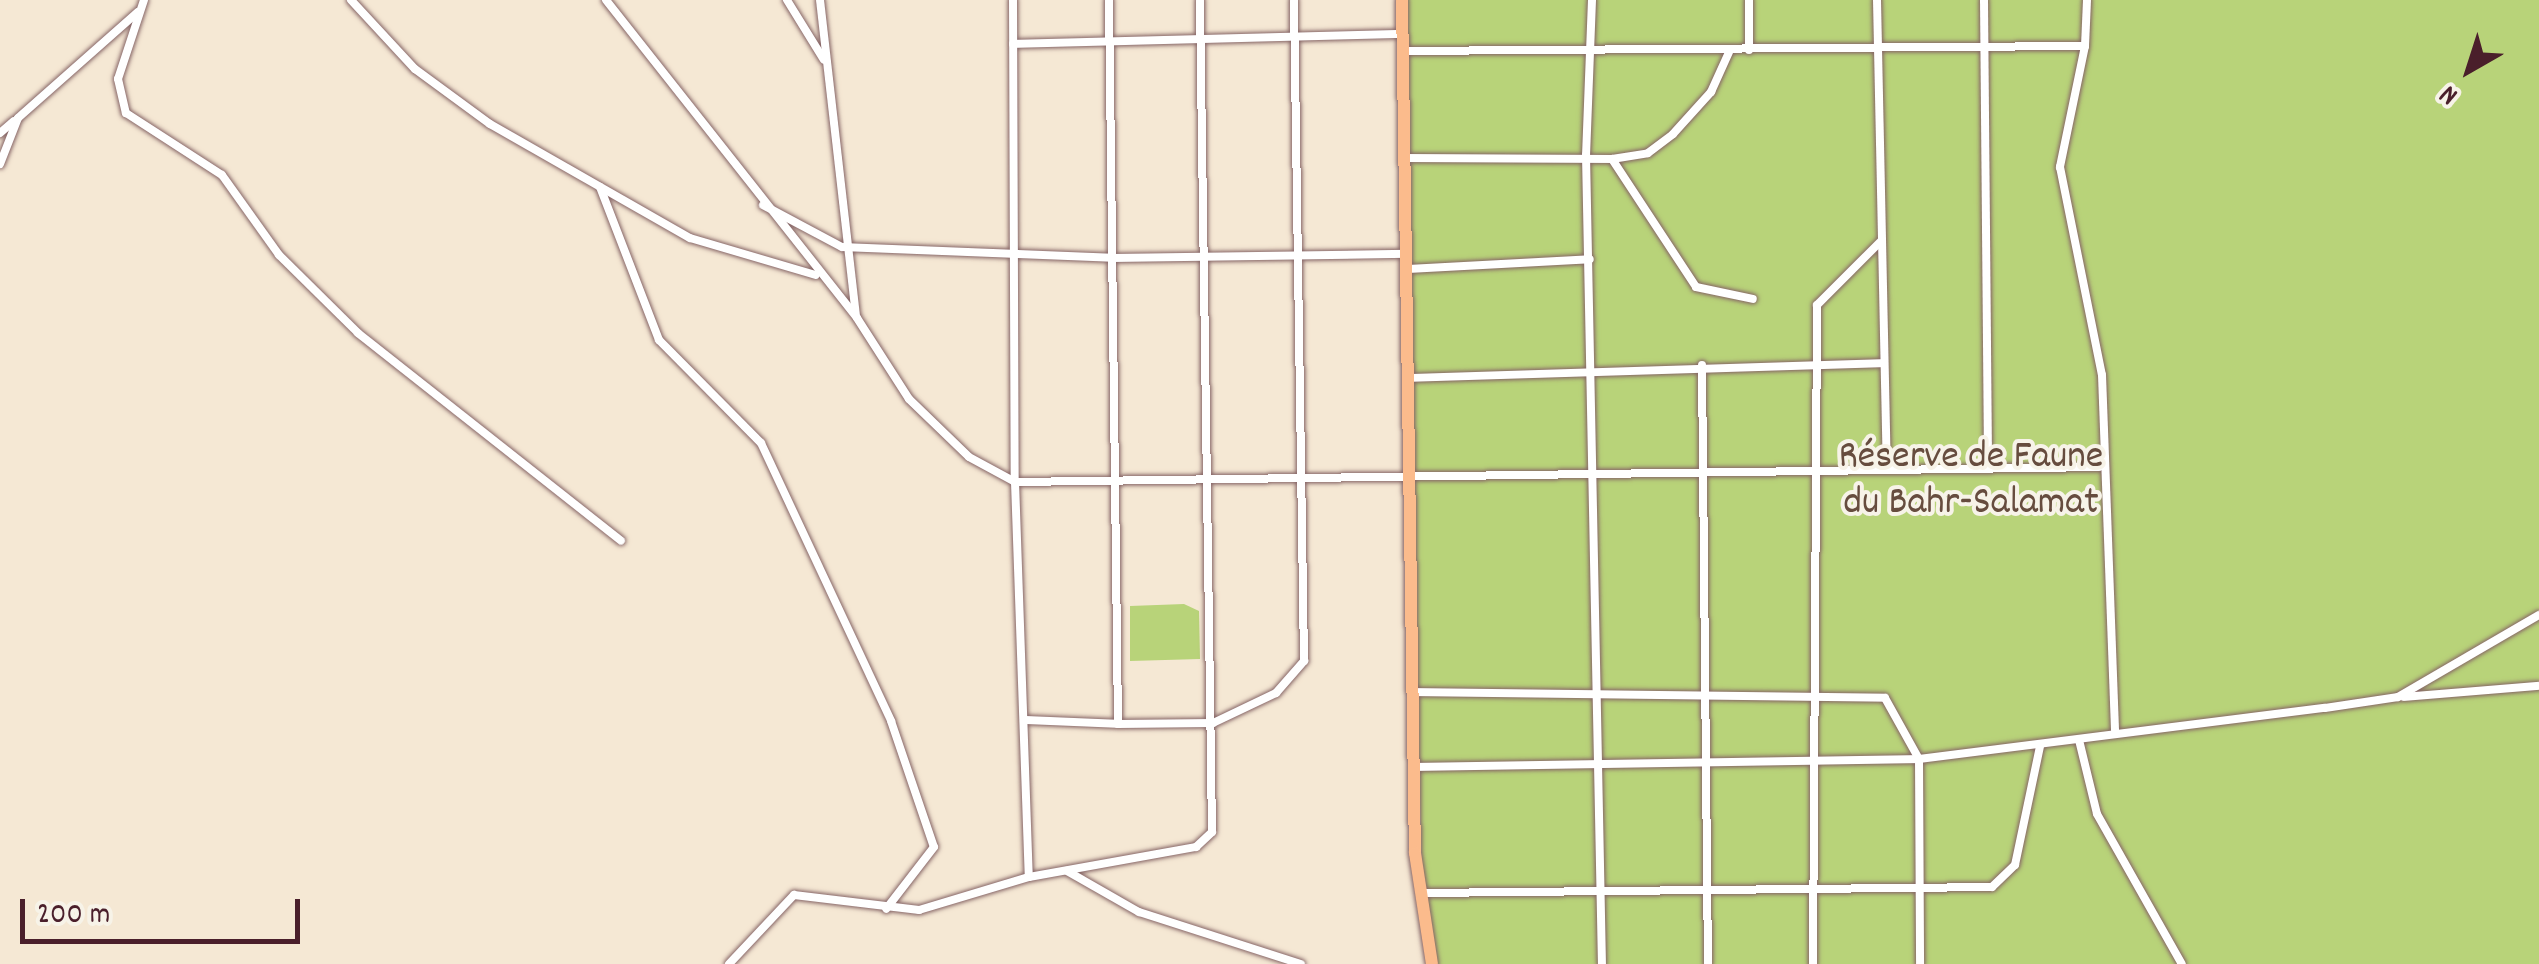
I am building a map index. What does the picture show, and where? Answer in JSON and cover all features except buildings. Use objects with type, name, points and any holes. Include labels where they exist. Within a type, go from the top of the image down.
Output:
[{"type":"main road","points":[[1402,0],[1417,893],[1432,964]]},
{"type":"street","points":[[351,0],[441,92],[600,187],[709,246],[820,276]]},
{"type":"street","points":[[606,0],[758,202],[857,318],[946,438],[1015,482],[1208,480],[1411,471],[2099,467]]},
{"type":"street","points":[[787,0],[826,63]]},
{"type":"street","points":[[820,0],[842,247],[857,318]]},
{"type":"street","points":[[1013,0],[1015,482],[1030,876]]},
{"type":"street","points":[[1109,0],[1118,724]]},
{"type":"street","points":[[728,964],[794,895],[886,908],[964,903],[1030,876],[1207,839],[1213,724],[1200,0]]},
{"type":"street","points":[[1024,720],[1213,724],[1276,693],[1304,661],[1294,0]]},
{"type":"street","points":[[1592,0],[1586,155],[1594,470],[1592,695],[1602,964]]},
{"type":"street","points":[[1748,50],[1749,0]]},
{"type":"street","points":[[1877,0],[1888,469]]},
{"type":"street","points":[[1984,0],[1988,469]]},
{"type":"street","points":[[2087,0],[2085,46],[2060,167],[2100,358],[2099,467],[2115,734]]},
{"type":"street","points":[[0,133],[143,5]]},
{"type":"street","points":[[143,5],[118,79],[126,112],[222,175],[279,254],[358,333],[621,540]]},
{"type":"street","points":[[1013,44],[1402,34]]},
{"type":"street","points":[[1402,51],[1591,53],[1985,44],[2085,46]]},
{"type":"street","points":[[1406,158],[1586,155],[1612,159],[1648,153],[1673,134],[1710,92],[1730,50]]},
{"type":"street","points":[[0,164],[18,118]]},
{"type":"street","points":[[1612,159],[1696,287],[1753,299]]},
{"type":"street","points":[[600,187],[659,340],[761,443],[891,721],[934,847],[886,908]]},
{"type":"street","points":[[758,202],[842,247],[1112,258],[1296,252],[1408,262],[1590,259]]},
{"type":"street","points":[[1814,964],[1809,761],[1813,365],[1821,294],[1880,242]]},
{"type":"street","points":[[1408,378],[1592,366],[1884,363]]},
{"type":"street","points":[[1702,365],[1708,964]]},
{"type":"street","points":[[2398,697],[2539,615]]},
{"type":"street","points":[[1416,767],[1596,761],[1919,759],[2398,697],[2539,686]]},
{"type":"street","points":[[1413,692],[1884,698],[1919,759],[1920,964]]},
{"type":"street","points":[[2079,740],[2096,814],[2182,964]]},
{"type":"street","points":[[1417,893],[1920,886],[2006,880],[2040,746]]},
{"type":"street","points":[[1067,870],[1139,912],[1301,964]]},
{"type":"green space","name":"Réserve de Faune du Bahr-Salamat","points":[[1402,0],[2539,0],[2539,964],[1432,964],[1423,928]]},
{"type":"green space","points":[[1184,604],[1199,611],[1200,659],[1130,661],[1130,606]]}]
